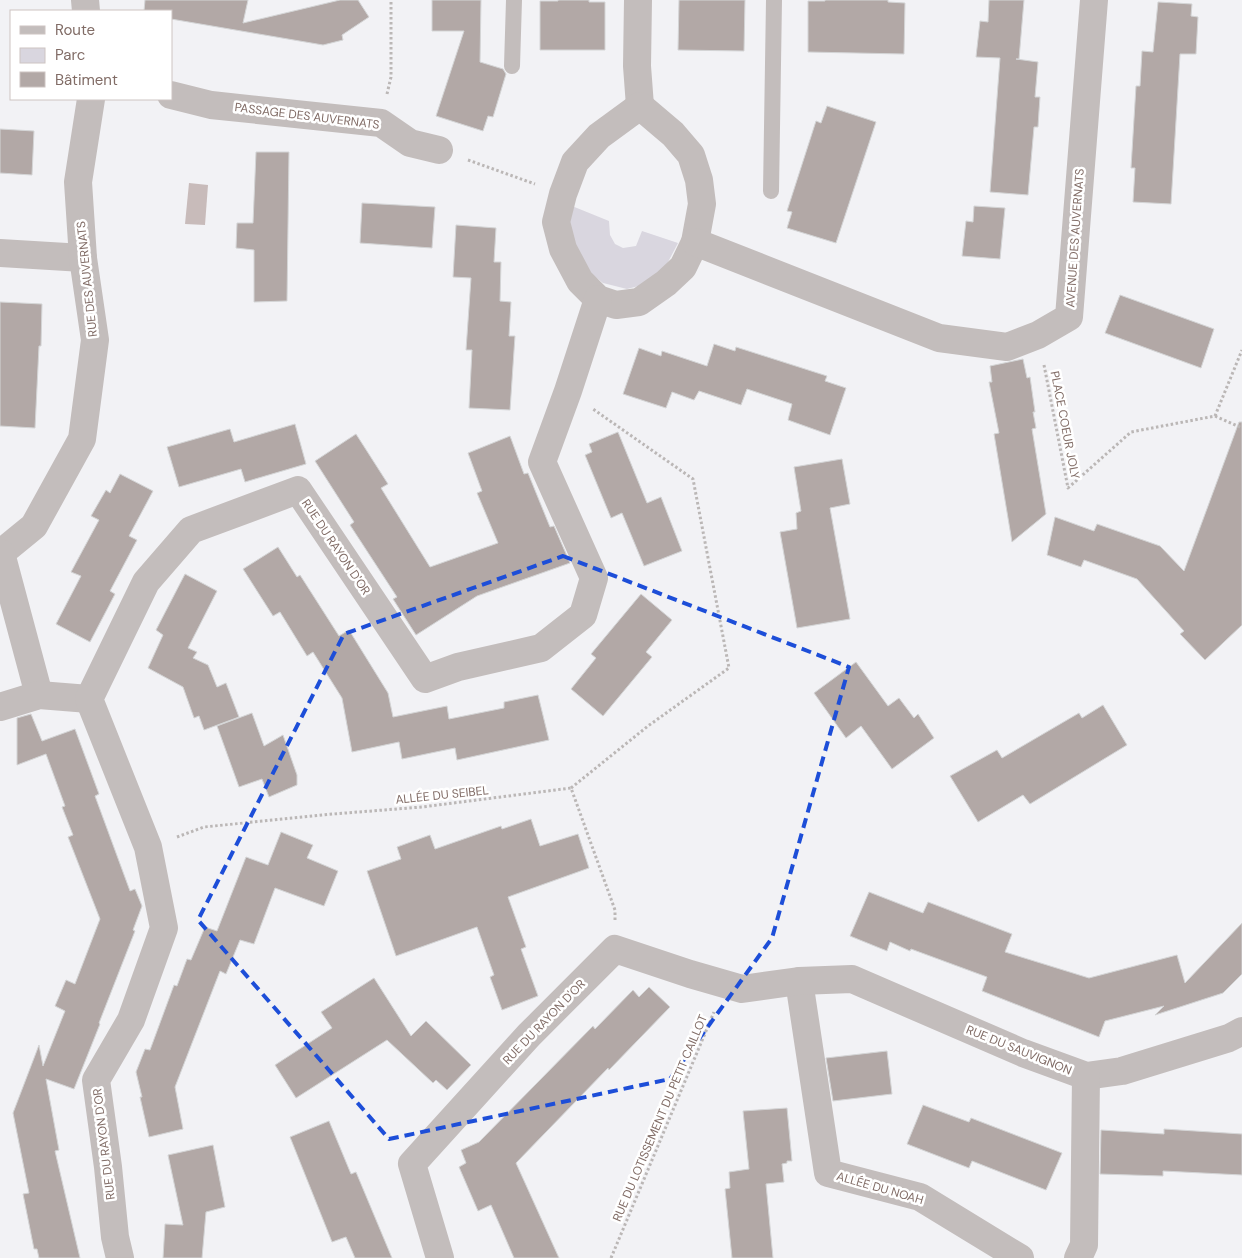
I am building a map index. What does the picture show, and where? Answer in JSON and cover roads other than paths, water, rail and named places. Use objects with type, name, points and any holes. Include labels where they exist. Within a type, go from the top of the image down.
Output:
[{"type":"street","points":[[638,0],[637,66],[640,106],[673,134],[691,155],[699,180],[702,204],[695,242],[683,267],[666,283],[639,302],[616,305],[598,299],[580,280],[563,249],[556,222],[563,194],[575,162],[599,136],[640,106]]},
{"type":"street","name":"AVENUE DES AUVERNATS","points":[[695,242],[939,338],[1007,347],[1038,335],[1069,317],[1094,0]]},
{"type":"street","name":"PASSAGE DES AUVERNATS","points":[[172,95],[211,104],[381,123],[410,143],[439,150]]},
{"type":"street","name":"RUE DES AUVERNATS","points":[[39,695],[1,553],[34,526],[82,439],[95,340],[83,258],[78,182],[91,100]]},
{"type":"street","points":[[0,253],[83,258]]},
{"type":"street","name":"RUE DU RAYON D'OR","points":[[120,1258],[115,1237],[96,1080],[131,1020],[164,928],[148,847],[89,699],[146,582],[191,530],[298,490],[425,679],[458,667],[541,648],[583,616],[594,578],[542,462],[568,391],[598,299]]},
{"type":"street","points":[[0,707],[39,695],[89,699]]},
{"type":"street","name":"RUE DU RAYON D'OR","points":[[440,1258],[412,1164],[529,1036],[615,949],[742,989],[799,981]]},
{"type":"street","name":"RUE DU SAUVIGNON","points":[[799,981],[852,979],[1023,1053],[1086,1076],[1122,1071],[1229,1038],[1242,1031]]},
{"type":"street","name":"ALLÉE DU NOAH","points":[[799,981],[828,1173],[920,1197],[1020,1258]]},
{"type":"street","points":[[1078,1258],[1084,1244],[1086,1076]]},
{"type":"lane","points":[[512,66],[514,0]]},
{"type":"lane","points":[[771,191],[774,0]]}]
